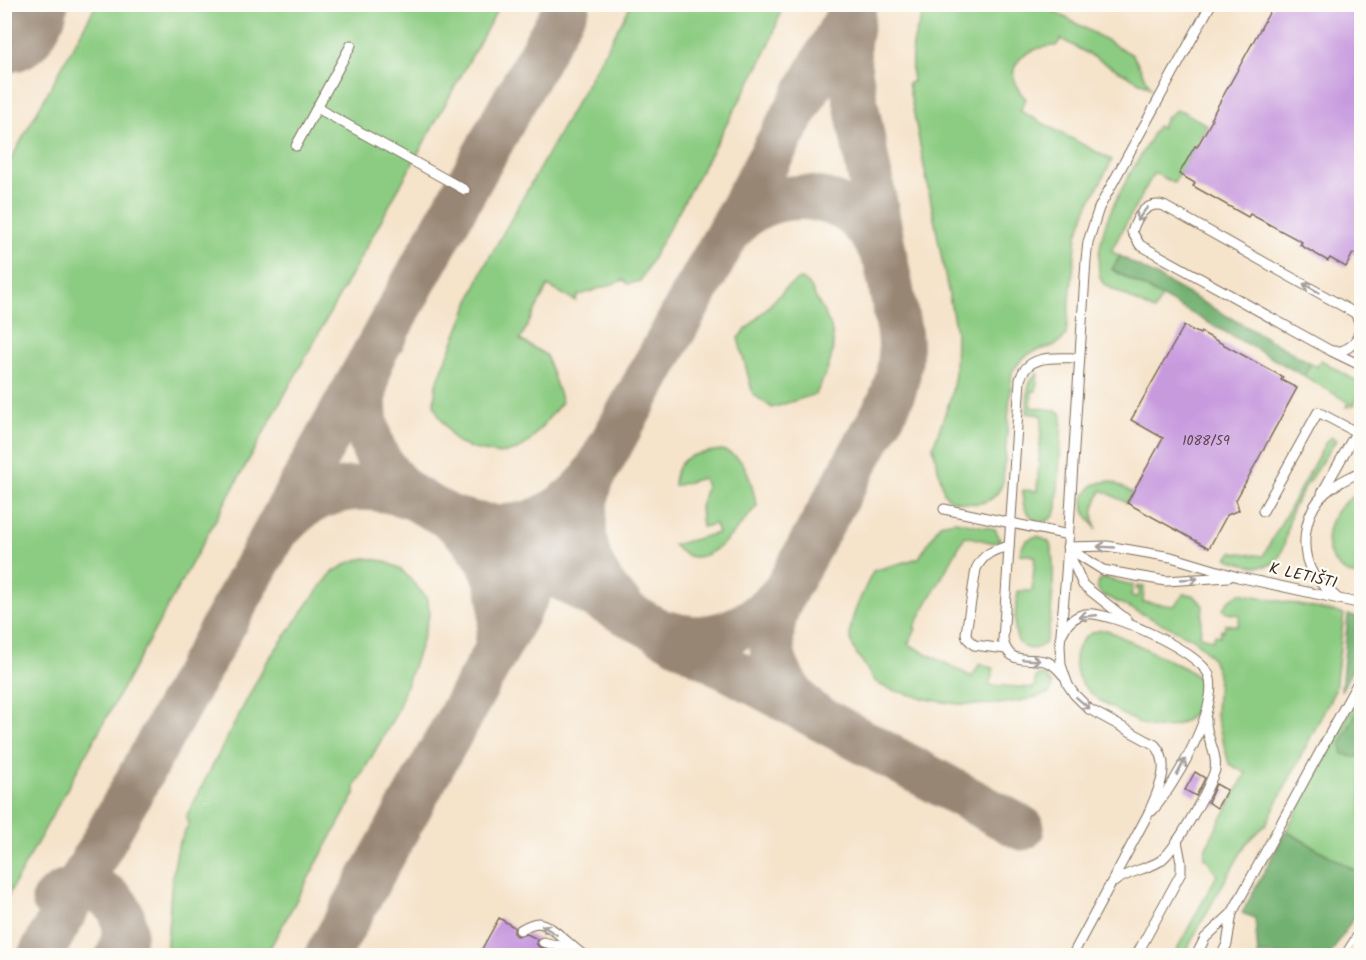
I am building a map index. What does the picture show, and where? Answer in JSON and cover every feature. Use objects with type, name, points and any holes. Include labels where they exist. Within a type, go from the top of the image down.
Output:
[{"type":"lane","points":[[1064,676],[1059,645],[1069,535],[1086,260],[1092,226],[1099,208],[1211,4]]},
{"type":"lane","points":[[296,146],[351,45]]},
{"type":"lane","points":[[317,108],[465,190]]},
{"type":"lane","points":[[1362,317],[1164,206],[1148,206],[1143,209],[1134,225],[1132,232],[1140,245],[1362,366]]},
{"type":"lane","points":[[1331,351],[1347,350],[1360,334],[1361,324],[1353,311]]},
{"type":"lane","points":[[1072,956],[1148,814],[1164,765],[1160,751],[1148,740],[1089,709],[1074,694],[1064,676],[1048,662],[1014,657],[1005,644],[1010,523],[1022,374],[1026,368],[1046,357],[1079,358]]},
{"type":"lane","points":[[1263,511],[1318,412],[1356,432]]},
{"type":"lane","points":[[1337,599],[1318,580],[1307,561],[1305,537],[1315,506],[1362,422]]},
{"type":"lane","points":[[1315,506],[1327,491],[1362,471]]},
{"type":"lane","points":[[944,509],[1069,535]]},
{"type":"lane","points":[[1005,644],[974,645],[967,638],[966,633],[976,569],[981,559],[994,550],[1009,546]]},
{"type":"lane","points":[[1067,548],[1107,546],[1171,556],[1238,577]]},
{"type":"lane","points":[[1067,548],[1103,570],[1136,576],[1166,581],[1238,577]]},
{"type":"lane","points":[[1067,548],[1083,585],[1137,627]]},
{"type":"lane","name":"K LETIŠTI","points":[[1238,577],[1362,604]]},
{"type":"lane","points":[[1059,645],[1065,627],[1077,617],[1085,614],[1111,617],[1137,627],[1186,652],[1206,669],[1210,685],[1207,731],[1215,753],[1215,770],[1177,841],[1168,855],[1155,864]]},
{"type":"lane","points":[[1196,956],[1205,938],[1232,913],[1362,675]]},
{"type":"lane","points":[[1148,814],[1165,797],[1201,730],[1207,714]]},
{"type":"lane","points":[[1136,956],[1179,878],[1181,862],[1177,841]]},
{"type":"lane","points":[[1107,890],[1125,875],[1165,861],[1177,868],[1179,878]]},
{"type":"lane","points":[[1221,956],[1227,944],[1232,913]]},
{"type":"lane","points":[[520,930],[538,923],[544,925],[585,956]]},
{"type":"lane","points":[[1345,956],[1362,929]]},
{"type":"lane","points":[[543,942],[575,950]]},
{"type":"green space","points":[[1041,4],[1133,55],[1151,88],[1061,39],[1056,46],[1033,50],[1024,55],[1014,69],[1014,78],[1018,88],[1026,99],[1020,111],[1112,160],[1087,208],[1077,235],[1066,335],[1058,343],[1026,356],[1012,372],[1003,481],[1000,488],[997,494],[987,501],[961,502],[947,497],[944,493],[933,447],[951,397],[955,374],[956,332],[908,83],[913,82],[912,52],[916,33],[927,5]]},
{"type":"green space","points":[[96,5],[500,5],[5,901],[5,170]]},
{"type":"green space","points":[[631,5],[783,5],[761,62],[640,281],[628,284],[624,280],[577,296],[576,301],[548,286],[520,340],[546,355],[562,402],[529,442],[517,450],[500,454],[473,449],[460,444],[453,438],[438,414],[434,404],[436,385],[483,269]]},
{"type":"green space","points":[[1176,110],[1207,125],[1174,183],[1154,173],[1111,251],[1120,256],[1112,270],[1162,297],[1154,311],[1105,285],[1099,271],[1100,250],[1107,220],[1115,202],[1157,126],[1161,128],[1167,117]]},
{"type":"green space","points":[[1120,256],[1311,363],[1304,376],[1112,269]]},
{"type":"green space","points":[[799,279],[810,286],[828,320],[833,337],[832,354],[816,394],[772,408],[753,394],[738,338],[787,287]]},
{"type":"green space","points":[[1321,360],[1361,384],[1361,391],[1354,405],[1346,407],[1348,402],[1304,376],[1311,363],[1317,367]]},
{"type":"green space","points":[[1038,373],[1036,391],[1032,391],[1031,407],[1055,410],[1061,413],[1062,417],[1057,508],[1054,516],[1042,521],[1030,515],[1025,509],[1023,500],[1023,490],[1037,491],[1042,415],[1027,413],[1027,396],[1029,385]]},
{"type":"green space","points":[[1332,437],[1336,440],[1293,508],[1280,556],[1266,566],[1254,566],[1227,558],[1233,552],[1263,556],[1326,442]]},
{"type":"green space","points":[[722,450],[744,465],[757,506],[717,548],[698,557],[687,555],[673,545],[718,533],[715,524],[702,527],[700,507],[706,487],[703,478],[674,486],[675,475],[678,467],[689,457]]},
{"type":"green space","points":[[1107,481],[1133,493],[1127,503],[1102,490],[1094,510],[1097,530],[1084,511],[1083,498],[1093,485]]},
{"type":"green space","points":[[1361,492],[1361,586],[1358,585],[1360,577],[1348,573],[1332,558],[1327,537],[1334,515],[1344,503]]},
{"type":"green space","points":[[955,521],[995,529],[1000,539],[994,543],[965,536],[914,627],[916,629],[908,644],[972,677],[980,663],[994,669],[989,685],[1034,688],[1036,676],[1043,675],[1052,685],[1050,693],[1014,702],[977,705],[922,698],[892,690],[875,681],[852,646],[851,625],[873,571],[919,558],[940,524]]},
{"type":"green space","points":[[1038,536],[1049,542],[1051,550],[1052,593],[1049,624],[1044,644],[1031,649],[1020,644],[1017,638],[1015,614],[1018,591],[1032,591],[1035,556],[1020,554],[1021,550],[1026,542]]},
{"type":"green space","points":[[365,558],[384,561],[401,569],[426,597],[430,612],[396,714],[355,786],[355,794],[266,955],[166,955],[172,878],[178,846],[189,823],[186,817],[266,663],[333,572],[350,562]]},
{"type":"green space","points":[[1104,578],[1133,585],[1131,596],[1138,597],[1140,590],[1136,589],[1137,586],[1144,587],[1143,602],[1174,606],[1184,594],[1193,596],[1203,606],[1200,636],[1213,640],[1215,635],[1220,636],[1221,630],[1224,631],[1225,624],[1238,626],[1240,615],[1227,613],[1223,609],[1229,600],[1240,593],[1344,614],[1335,690],[1266,824],[1246,844],[1184,955],[1174,955],[1217,875],[1204,858],[1206,847],[1246,773],[1229,764],[1216,715],[1218,674],[1212,658],[1194,639],[1101,594],[1097,587],[1100,580]]},
{"type":"green space","points":[[1348,615],[1361,617],[1361,654],[1341,691]]},
{"type":"green space","points":[[1107,630],[1185,668],[1197,677],[1202,688],[1202,698],[1198,708],[1190,717],[1180,724],[1167,728],[1148,727],[1099,700],[1088,691],[1077,674],[1075,662],[1078,647],[1086,636]]},
{"type":"green space","points":[[1361,693],[1361,704],[1341,743],[1354,757],[1361,756],[1361,874],[1286,831]]},
{"type":"green space","points":[[1361,704],[1361,756],[1354,757],[1343,754],[1341,743]]},
{"type":"green space","points":[[1286,831],[1361,874],[1361,906],[1330,955],[1258,955],[1255,918],[1242,913]]},
{"type":"building","points":[[1274,4],[1362,4],[1362,258],[1353,253],[1346,267],[1330,258],[1328,261],[1300,245],[1302,242],[1250,214],[1248,217],[1193,186],[1195,183],[1179,174],[1195,146],[1197,147]]},
{"type":"building","points":[[1184,326],[1200,334],[1201,332],[1283,377],[1281,380],[1297,388],[1236,500],[1239,510],[1227,515],[1209,548],[1127,503],[1163,438],[1131,420]]},
{"type":"building","points":[[1195,772],[1205,778],[1196,796],[1185,790]]},
{"type":"building","points":[[1216,784],[1227,790],[1217,808],[1208,802]]},
{"type":"building","points":[[499,918],[514,927],[514,933],[517,936],[527,934],[537,939],[536,943],[539,947],[567,956],[478,956]]},
{"type":"taxiway","points":[[40,956],[568,4]]},
{"type":"taxiway","points":[[327,956],[855,4]]},
{"type":"taxiway","points":[[806,709],[784,682],[777,668],[773,654],[773,624],[785,591],[889,403],[896,385],[901,349],[849,67],[848,45],[853,16]]},
{"type":"taxiway","points":[[731,230],[742,218],[769,203],[784,199],[815,199],[845,209],[857,218],[872,235],[883,255]]},
{"type":"taxiway","points":[[369,370],[364,403],[369,436],[382,466],[410,495],[1022,828]]},
{"type":"taxiway","points":[[497,643],[501,605],[494,572],[476,543],[449,517],[490,526],[526,524],[543,518],[559,508],[591,480],[584,516],[586,548],[598,578],[621,606]]},
{"type":"taxiway","points":[[283,525],[297,511],[313,501],[346,490],[363,488],[381,490],[417,499]]},
{"type":"taxiway","points":[[668,633],[701,638],[732,630],[761,614],[785,591]]},
{"type":"taxiway","points":[[54,900],[74,890],[85,889],[106,895],[121,912],[124,923],[123,940],[118,956]]},
{"type":"runway","points":[[4,16],[11,4]]}]
